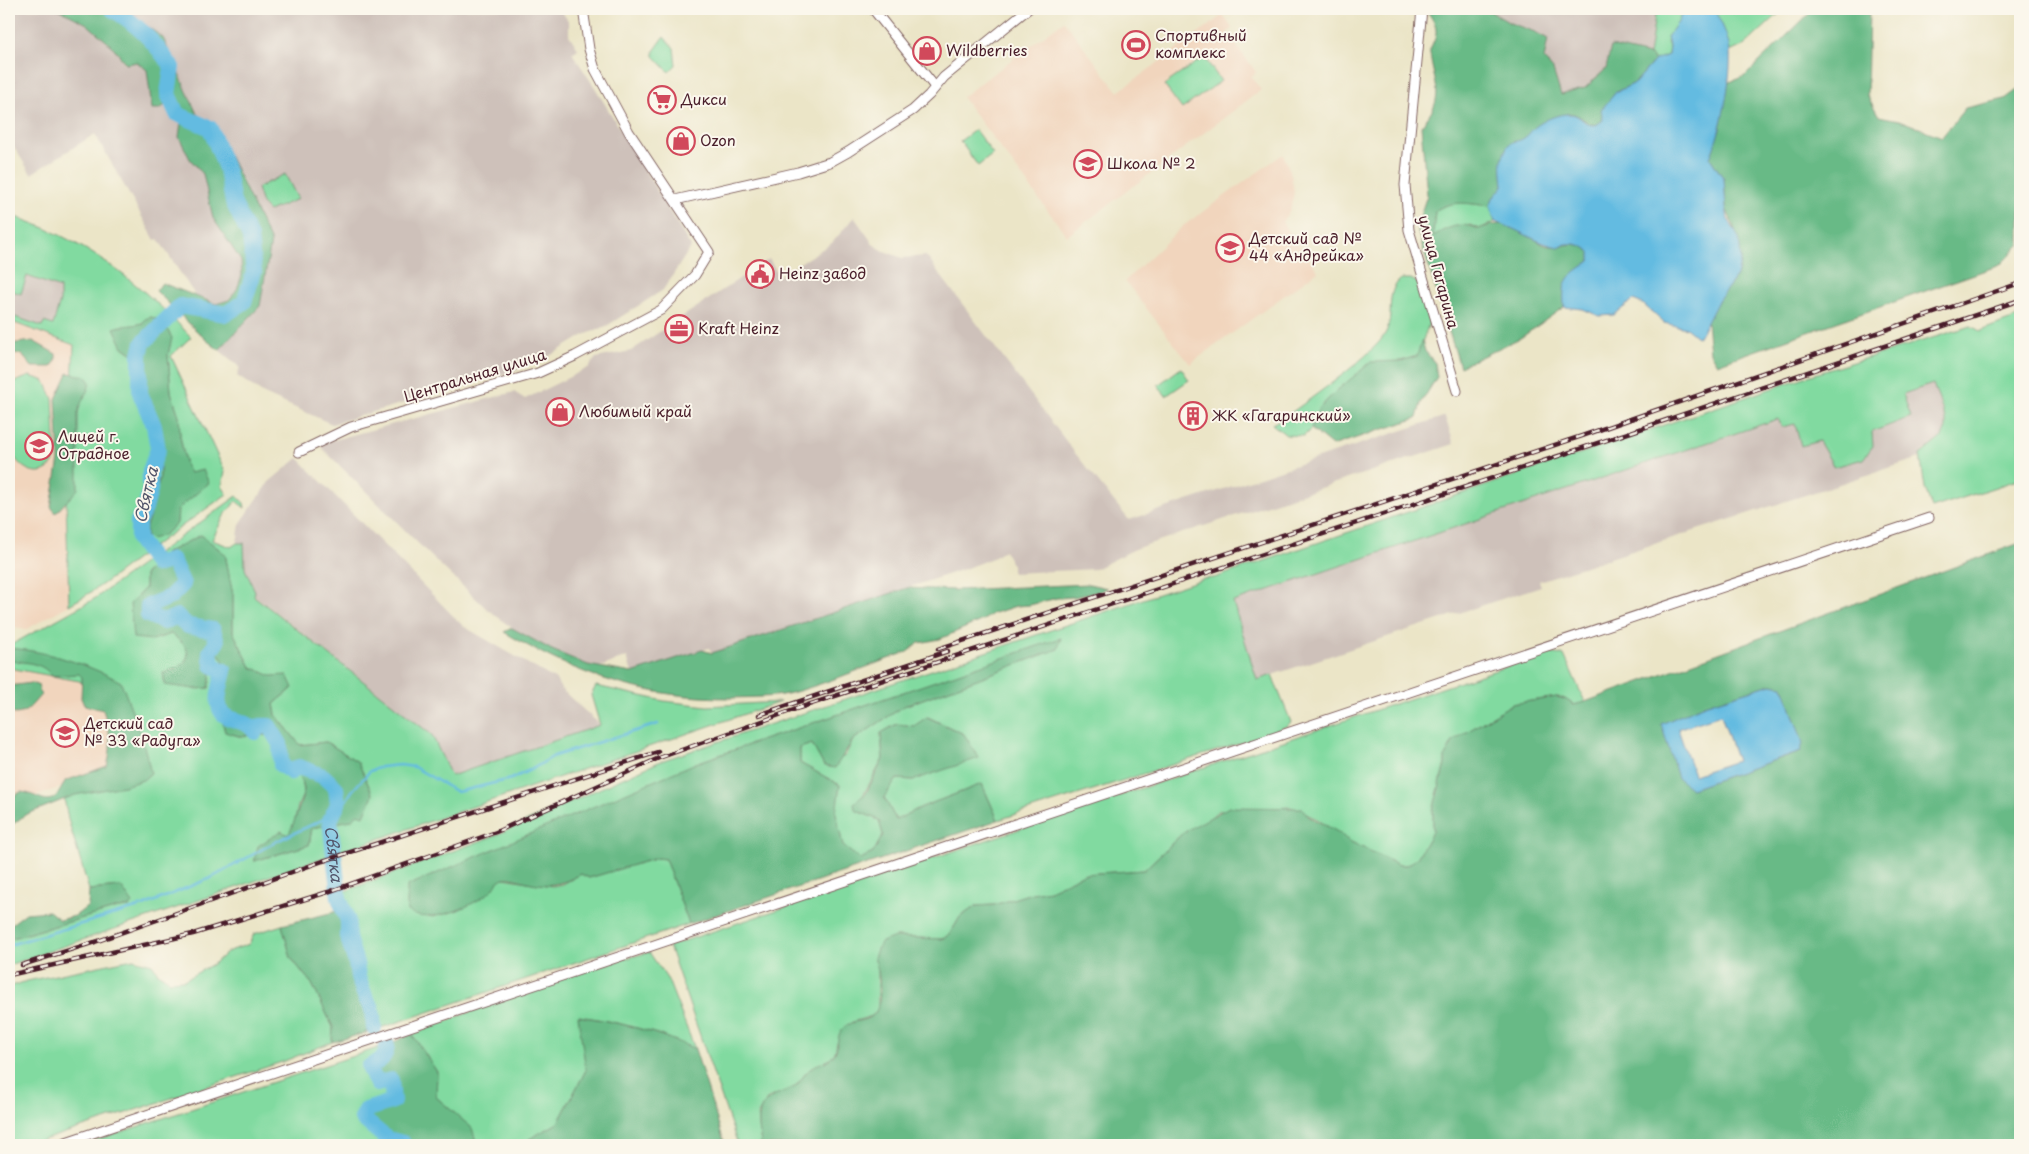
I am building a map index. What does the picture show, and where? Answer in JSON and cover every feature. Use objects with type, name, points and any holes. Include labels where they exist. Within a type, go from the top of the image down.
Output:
[{"type":"street","name":"Центральная улица","points":[[299,452],[351,426],[538,374],[661,310],[694,275],[709,252],[629,132],[595,69],[589,49],[583,9]]},
{"type":"street","points":[[873,9],[935,87]]},
{"type":"street","points":[[675,200],[798,172],[830,162],[913,110],[929,96],[935,87],[1028,9]]},
{"type":"street","name":"улица Гагарина","points":[[1422,9],[1405,185],[1409,230],[1458,391]]},
{"type":"street","points":[[57,1145],[1929,518]]},
{"type":"shaded area","points":[[9,9],[58,9],[87,24],[113,47],[125,64],[137,62],[148,70],[152,109],[165,105],[181,122],[190,159],[203,174],[213,218],[241,261],[242,275],[237,289],[228,300],[216,304],[197,298],[158,239],[155,240],[95,134],[31,174],[9,139]]},
{"type":"shaded area","points":[[124,9],[560,9],[569,22],[569,35],[578,49],[572,53],[691,247],[663,290],[605,327],[584,335],[538,363],[536,360],[517,370],[332,424],[264,394],[237,376],[240,367],[219,350],[260,306],[216,126],[197,114],[163,38]]},
{"type":"shaded area","points":[[1486,9],[1656,9],[1649,55],[1611,46],[1606,69],[1585,88],[1561,95],[1553,70],[1544,59],[1535,32],[1510,23]]},
{"type":"shaded area","name":"Школа № 2","points":[[1223,15],[1232,28],[1227,33],[1256,72],[1251,77],[1261,90],[1067,236],[962,97],[1064,21],[1118,92]]},
{"type":"shaded area","name":"Детский сад № 44 «Андрейка»","points":[[1283,154],[1291,174],[1294,192],[1290,210],[1282,222],[1318,271],[1190,364],[1125,281],[1183,226]]},
{"type":"shaded area","points":[[854,217],[874,245],[884,251],[902,258],[926,256],[1075,453],[1129,520],[1443,417],[1445,417],[1454,444],[1137,548],[1095,569],[1012,573],[1012,564],[1004,550],[995,557],[964,569],[712,653],[709,648],[632,673],[627,657],[600,667],[588,665],[552,650],[512,628],[486,608],[435,560],[321,447],[326,442],[514,392],[525,399],[588,368],[596,358],[631,351],[769,259],[779,276],[832,243]]},
{"type":"shaded area","points":[[26,276],[60,288],[60,301],[53,325],[43,327],[9,315],[9,290],[21,293]]},
{"type":"shaded area","name":"Лицей г. Отрадное","points":[[9,321],[74,345],[66,497],[69,605],[25,630],[9,625]]},
{"type":"shaded area","points":[[1933,383],[1946,419],[1946,428],[1942,437],[1934,445],[1923,451],[1920,458],[1539,581],[1541,586],[1257,680],[1233,602],[1778,419],[1795,424],[1819,441],[1872,432],[1911,417],[1903,394]]},
{"type":"shaded area","points":[[298,458],[463,626],[556,680],[561,689],[600,725],[451,776],[432,735],[254,595],[255,591],[245,569],[244,543],[237,543],[240,524],[269,482]]},
{"type":"shaded area","name":"Детский сад № 33 «Радуга»","points":[[9,668],[79,681],[108,700],[135,766],[9,803]]},
{"type":"green space","points":[[58,9],[124,9],[163,38],[197,114],[215,126],[271,242],[260,306],[219,350],[205,339],[156,291],[162,283],[216,304],[229,300],[237,289],[242,275],[241,261],[213,218],[203,174],[190,159],[179,137],[181,122],[165,105],[160,109],[152,109],[147,70],[137,62],[126,64],[113,47],[87,24]]},
{"type":"green space","points":[[1425,9],[1486,9],[1510,23],[1548,39],[1544,59],[1553,70],[1561,95],[1585,88],[1606,69],[1611,46],[1649,55],[1655,60],[1635,83],[1616,92],[1602,110],[1603,120],[1599,123],[1591,124],[1573,114],[1569,114],[1547,120],[1530,133],[1518,151],[1503,182],[1503,186],[1493,198],[1490,206],[1455,204],[1435,211],[1433,236],[1455,226],[1466,225],[1479,229],[1499,224],[1523,231],[1545,245],[1571,244],[1582,246],[1591,252],[1590,261],[1569,279],[1566,285],[1564,307],[1522,337],[1460,367],[1418,232],[1421,213],[1427,195],[1421,126],[1434,107],[1437,91],[1430,53],[1436,29]]},
{"type":"green space","points":[[1656,9],[1682,9],[1679,21],[1667,42],[1669,47],[1668,55],[1655,60],[1649,55]]},
{"type":"green space","points":[[1713,9],[1784,9],[1745,45],[1730,52],[1724,31]]},
{"type":"green space","points":[[1814,9],[1869,9],[1867,95],[1879,116],[1899,120],[1942,137],[1965,108],[2005,99],[2020,88],[2020,244],[2000,265],[1717,364],[1710,353],[1707,321],[1719,299],[1737,276],[1741,259],[1734,227],[1726,208],[1724,179],[1710,158],[1720,128],[1727,83],[1745,76]]},
{"type":"green space","points":[[664,37],[674,48],[676,65],[669,72],[654,56],[654,51]]},
{"type":"green space","points":[[1204,57],[1221,81],[1182,109],[1164,85]]},
{"type":"green space","points":[[975,130],[993,154],[978,166],[960,141]]},
{"type":"green space","points":[[285,174],[298,199],[269,211],[262,204],[257,188]]},
{"type":"green space","points":[[1459,202],[1490,206],[1495,222],[1479,229],[1470,225],[1432,236],[1435,211],[1444,205]]},
{"type":"green space","points":[[9,215],[60,235],[85,249],[130,280],[172,317],[191,337],[171,356],[225,472],[222,486],[227,494],[105,583],[69,605],[66,497],[74,345],[9,321],[9,315],[42,326],[44,322],[53,325],[60,301],[60,288],[27,276],[21,294],[9,290],[9,259],[14,237],[9,234]],"holes":[[[151,317],[163,321],[171,338],[168,355],[171,392],[179,416],[180,436],[186,466],[190,473],[208,483],[177,509],[177,523],[146,526],[153,508],[160,476],[160,455],[157,447],[158,421],[145,388],[146,363],[123,347],[119,326],[128,327],[136,325]]]},
{"type":"green space","points":[[1401,279],[1411,279],[1420,284],[1427,304],[1430,321],[1417,356],[1401,361],[1371,363],[1334,393],[1318,410],[1311,429],[1304,436],[1286,435],[1272,424],[1287,416],[1341,376],[1380,341],[1389,325],[1393,291]]},
{"type":"green space","points":[[2020,316],[2020,479],[1932,508],[1925,488],[1920,455],[1942,437],[1946,428],[1946,419],[1933,384],[1903,394],[1911,417],[1872,432],[1873,446],[1863,459],[1834,467],[1819,441],[1801,446],[1795,424],[1782,427],[1778,419],[1233,602],[1257,680],[1272,675],[1291,722],[1287,726],[1260,737],[998,820],[982,784],[922,807],[896,820],[884,797],[897,779],[915,780],[964,734],[928,717],[914,726],[897,724],[881,733],[883,759],[855,810],[879,820],[883,835],[873,853],[860,859],[843,847],[835,813],[840,785],[800,763],[800,748],[812,744],[824,766],[845,756],[853,740],[904,706],[1057,649],[1060,639],[696,763],[432,917],[458,910],[492,890],[496,882],[504,878],[552,886],[563,884],[581,874],[589,878],[657,858],[665,859],[689,924],[366,1033],[369,1022],[368,1014],[352,980],[351,965],[341,939],[341,924],[338,911],[348,908],[345,891],[496,835],[661,761],[1203,579],[1214,578],[1805,377],[1971,326],[1980,331]]},
{"type":"green space","points":[[151,317],[163,321],[172,338],[168,355],[171,392],[179,416],[180,436],[186,466],[190,473],[203,470],[209,483],[178,509],[177,523],[164,535],[152,539],[146,536],[146,526],[153,508],[160,476],[160,455],[157,447],[158,421],[145,388],[146,363],[123,347],[114,328],[143,323],[145,319]]},
{"type":"green space","points":[[1422,340],[1425,351],[1435,363],[1437,377],[1421,403],[1417,418],[1332,446],[1311,429],[1318,410],[1334,393],[1371,362],[1401,361],[1417,356]]},
{"type":"green space","points":[[33,341],[56,354],[56,361],[51,367],[32,367],[22,355],[14,353],[9,365],[9,344]]},
{"type":"green space","points":[[1181,368],[1189,380],[1166,396],[1158,385]]},
{"type":"green space","points":[[68,373],[85,376],[90,382],[78,413],[78,489],[56,513],[51,507],[59,459],[56,399]]},
{"type":"green space","points":[[30,376],[45,381],[53,399],[56,457],[51,466],[44,471],[36,472],[29,470],[16,459],[9,441],[10,389],[14,382]]},
{"type":"green space","points":[[237,496],[244,503],[245,508],[236,501],[224,516],[212,540],[231,547],[237,543],[244,543],[245,569],[255,591],[254,596],[432,735],[451,776],[600,725],[591,695],[596,686],[664,701],[707,706],[780,702],[9,965],[9,939],[118,908],[129,907],[121,887],[89,890],[68,819],[62,787],[134,766],[108,700],[79,681],[9,668],[9,646],[94,599]],"holes":[[[201,535],[225,554],[233,595],[233,632],[251,667],[293,688],[274,704],[276,715],[300,745],[326,742],[358,762],[373,795],[351,820],[312,828],[309,845],[254,861],[293,830],[298,806],[304,792],[302,780],[297,774],[279,771],[273,746],[266,735],[239,736],[225,732],[223,709],[227,690],[227,670],[223,659],[214,647],[209,688],[195,689],[175,685],[180,668],[188,656],[188,650],[182,641],[171,634],[152,640],[130,604],[145,588],[145,573],[157,564],[166,553]]]},
{"type":"green space","points":[[201,535],[225,554],[233,595],[233,632],[251,667],[271,676],[287,675],[293,688],[274,704],[276,715],[300,745],[326,742],[358,762],[373,795],[364,816],[358,814],[351,820],[312,828],[309,845],[254,861],[258,846],[281,831],[288,835],[290,832],[303,793],[302,780],[294,774],[279,771],[273,746],[266,735],[239,736],[225,732],[223,710],[228,680],[227,670],[223,660],[214,648],[209,688],[195,689],[165,685],[163,673],[185,662],[187,657],[185,647],[180,641],[171,634],[152,640],[133,638],[130,604],[145,588],[145,573],[157,565],[166,553]]},
{"type":"green space","points":[[2020,543],[2020,1145],[761,1145],[759,1115],[765,1103],[770,1098],[796,1086],[811,1068],[831,1058],[836,1051],[839,1035],[844,1027],[850,1023],[869,1018],[876,1012],[880,988],[878,970],[874,958],[882,942],[895,937],[942,939],[950,934],[960,917],[976,906],[994,905],[1032,893],[1050,890],[1084,874],[1144,870],[1184,832],[1229,807],[1302,808],[1308,816],[1338,832],[1349,841],[1399,865],[1408,865],[1417,858],[1433,831],[1433,811],[1445,764],[1445,756],[1454,740],[1512,704],[1557,697],[1565,699],[1574,705]],"holes":[[[1771,684],[1783,686],[1801,751],[1691,789],[1662,724],[1704,705]]]},
{"type":"green space","points":[[1089,584],[1107,588],[1074,597],[1057,598],[1030,605],[1016,606],[992,614],[940,639],[919,643],[907,652],[837,678],[795,692],[771,696],[699,697],[640,689],[612,682],[558,661],[504,632],[512,628],[552,650],[588,665],[632,673],[702,650],[712,653],[907,588],[955,590]]},
{"type":"green space","points":[[1061,638],[1058,649],[904,706],[853,740],[835,768],[824,766],[812,744],[800,748],[800,763],[840,785],[836,813],[843,846],[860,859],[873,853],[883,835],[879,820],[855,810],[854,803],[866,793],[883,759],[881,733],[897,724],[914,726],[927,717],[964,734],[979,758],[914,780],[897,779],[884,797],[896,820],[922,807],[982,784],[998,820],[689,924],[665,859],[657,858],[589,878],[581,874],[567,881],[555,884],[542,884],[504,878],[499,880],[493,889],[474,903],[450,913],[426,917],[407,911],[407,886],[696,763]]},
{"type":"green space","points":[[9,648],[66,659],[121,682],[141,734],[151,773],[143,780],[124,786],[75,795],[25,815],[9,827],[9,798],[21,792],[50,800],[60,791],[65,781],[107,766],[110,744],[109,731],[103,710],[84,705],[81,698],[82,677],[79,674],[51,676],[48,671],[38,665],[9,661]]},
{"type":"green space","points":[[1547,653],[1564,655],[1585,702],[1574,705],[1565,699],[1557,697],[1512,704],[1454,740],[1445,756],[1445,764],[1433,811],[1433,831],[1417,858],[1408,865],[1399,865],[1349,841],[1317,819],[1291,807],[1218,811],[1205,822],[1184,832],[1144,870],[1084,874],[1050,890],[1032,893],[994,905],[976,906],[960,917],[950,934],[942,939],[895,937],[874,958],[878,965],[878,1009],[872,1016],[852,1022],[837,1043],[831,1059],[806,1073],[795,1087],[768,1098],[758,1114],[761,1145],[738,1145],[669,946]]},
{"type":"green space","points":[[31,683],[38,685],[41,695],[24,712],[9,713],[9,686]]},
{"type":"green space","points":[[121,887],[133,903],[130,907],[118,908],[9,939],[9,926],[26,913],[49,911],[60,920],[75,916],[88,906],[89,890]]},
{"type":"green space","points":[[338,911],[341,924],[341,939],[351,965],[352,980],[368,1014],[369,1022],[366,1033],[332,1042],[333,1027],[312,984],[291,958],[282,925]]},
{"type":"green space","points":[[282,925],[291,958],[312,984],[333,1027],[332,1042],[282,1062],[28,1145],[9,1145],[9,987],[27,981],[133,959],[152,964],[159,974],[170,981],[184,980],[215,963],[227,952],[249,944],[254,934]]},
{"type":"green space","points":[[649,952],[668,980],[695,1049],[638,1028],[579,1016],[586,1070],[558,1123],[530,1139],[526,1145],[477,1145],[471,1128],[436,1097],[437,1072],[412,1034],[570,974]]},
{"type":"green space","points":[[578,1016],[638,1028],[695,1049],[725,1145],[526,1145],[529,1139],[558,1123],[586,1070]]},
{"type":"green space","points":[[412,1034],[437,1072],[436,1097],[472,1128],[477,1145],[402,1145],[402,1143],[387,1139],[362,1118],[366,1110],[393,1101],[391,1080],[377,1084],[369,1067],[382,1059],[387,1045]]},
{"type":"green space","points":[[387,1045],[387,1053],[381,1060],[391,1080],[393,1101],[366,1110],[380,1132],[389,1138],[403,1143],[402,1145],[81,1145]]},
{"type":"water","points":[[1682,9],[1713,9],[1722,24],[1728,41],[1730,63],[1727,91],[1722,121],[1710,158],[1724,179],[1728,219],[1739,238],[1741,259],[1737,276],[1719,299],[1701,334],[1697,337],[1686,328],[1664,323],[1643,304],[1633,300],[1614,315],[1599,316],[1583,309],[1564,307],[1565,284],[1571,275],[1590,261],[1590,252],[1584,247],[1575,244],[1566,244],[1559,247],[1551,246],[1495,222],[1490,206],[1493,198],[1503,186],[1502,163],[1508,146],[1512,142],[1524,138],[1543,122],[1561,115],[1575,115],[1589,124],[1598,124],[1603,120],[1601,110],[1616,92],[1635,83],[1655,60],[1668,55],[1667,37],[1679,21]]},
{"type":"water","points":[[1771,684],[1783,686],[1803,743],[1801,751],[1691,789],[1678,778],[1661,724],[1704,705]],"holes":[[[1721,715],[1737,761],[1694,775],[1678,729]]]},
{"type":"waterway","name":"Святка","points":[[112,9],[130,21],[145,35],[172,67],[168,94],[177,114],[210,128],[227,171],[233,202],[250,237],[254,272],[244,302],[226,314],[180,306],[143,343],[140,354],[140,393],[154,426],[158,449],[150,471],[150,490],[145,509],[138,521],[138,539],[157,565],[172,560],[183,584],[170,597],[148,606],[148,615],[164,622],[177,616],[188,626],[213,630],[217,642],[210,652],[212,665],[224,671],[218,700],[222,712],[228,717],[247,724],[255,732],[260,726],[269,726],[280,744],[281,765],[291,772],[299,767],[323,776],[336,788],[338,804],[330,820],[339,898],[348,921],[348,938],[356,963],[358,977],[366,999],[372,1008],[374,1028]]},
{"type":"waterway","points":[[9,945],[143,906],[213,877],[275,842],[339,812],[352,791],[370,771],[381,767],[400,765],[414,767],[457,792],[511,779],[554,756],[658,724]]},
{"type":"waterway","name":"Святка","points":[[387,1045],[382,1059],[369,1067],[377,1084],[391,1080],[393,1101],[366,1110],[362,1118],[387,1139],[403,1143],[402,1145]]},
{"type":"railway","points":[[938,649],[1582,436],[2020,283]]},
{"type":"railway","points":[[9,975],[193,934],[328,892],[496,832],[659,758],[799,708],[1634,431],[2020,300]]},
{"type":"railway","points":[[759,715],[948,651]]},
{"type":"railway","points":[[22,965],[95,942],[323,861],[658,752]]},
{"type":"place","name":"Спортивный комплекс","points":[[1136,45]]},
{"type":"place","name":"Wildberries","points":[[927,51]]},
{"type":"place","name":"Дикси","points":[[662,100]]},
{"type":"place","name":"Ozon","points":[[681,141]]},
{"type":"place","name":"Школа № 2","points":[[1088,164]]},
{"type":"place","name":"Детский сад № 44 «Андрейка»","points":[[1230,248]]},
{"type":"place","name":"Heinz завод","points":[[760,274]]},
{"type":"place","name":"Kraft Heinz","points":[[679,329]]},
{"type":"place","name":"Любимый край","points":[[560,412]]},
{"type":"place","name":"ЖК «Гагаринский»","points":[[1193,416]]},
{"type":"place","name":"Лицей г. Отрадное","points":[[39,446]]},
{"type":"place","name":"Детский сад № 33 «Радуга»","points":[[65,733]]}]
